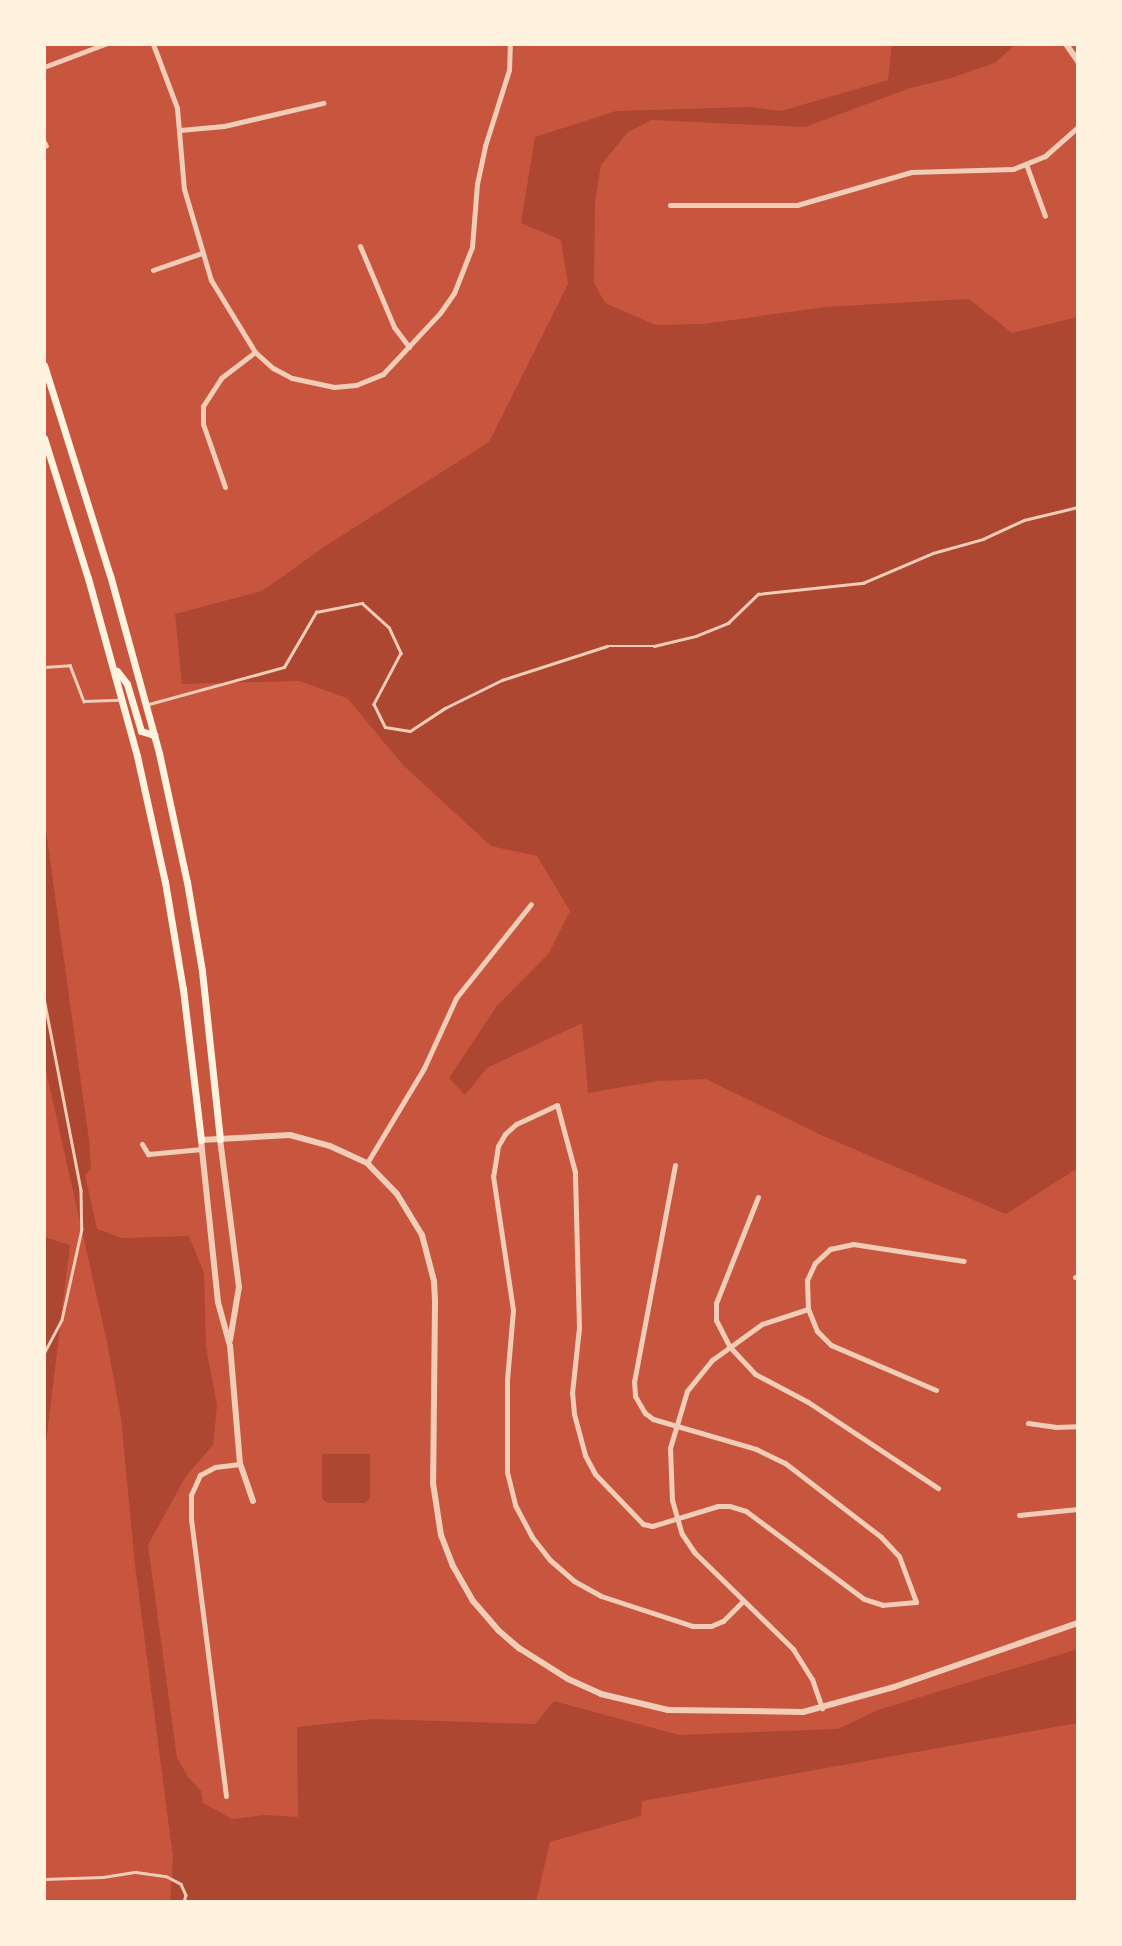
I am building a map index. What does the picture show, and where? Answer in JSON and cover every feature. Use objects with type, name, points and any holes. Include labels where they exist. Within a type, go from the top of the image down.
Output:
[{"type":"main road","points":[[44,365],[110,575],[154,735],[187,882],[200,958],[220,1139]]},
{"type":"main road","points":[[44,438],[113,666],[165,881],[183,989],[202,1144]]},
{"type":"main road","points":[[113,666],[127,684],[141,731],[154,735]]},
{"type":"street","points":[[44,66],[106,44]]},
{"type":"street","points":[[153,44],[177,108],[184,189],[212,280],[255,352],[292,379],[334,387],[356,385],[383,374],[454,293],[472,247],[477,184],[485,146],[509,70],[510,44]]},
{"type":"street","points":[[1066,44],[1078,61]]},
{"type":"street","points":[[180,130],[224,126],[323,103]]},
{"type":"street","points":[[670,205],[797,205],[911,172],[995,172],[1026,164],[1063,143],[1078,127]]},
{"type":"street","points":[[1026,164],[1045,216]]},
{"type":"street","points":[[360,246],[394,327],[409,347]]},
{"type":"street","points":[[153,270],[202,253]]},
{"type":"street","points":[[225,487],[203,424],[203,406],[221,377],[255,352]]},
{"type":"street","points":[[367,1164],[424,1068],[456,998],[531,904]]},
{"type":"street","points":[[675,1165],[634,1381],[635,1396],[645,1413],[674,1426],[756,1449],[785,1463],[881,1537],[899,1556],[916,1602],[883,1605],[864,1599],[746,1511],[718,1506],[652,1526],[643,1524],[595,1474],[585,1455],[574,1414],[572,1393],[579,1328],[575,1172],[557,1105],[516,1124],[505,1134],[498,1146],[493,1175],[513,1310],[507,1380],[506,1472],[515,1505],[532,1537],[550,1560],[574,1581],[601,1596],[692,1626],[711,1626],[723,1621],[743,1601]]},
{"type":"street","points":[[142,1144],[148,1154],[220,1139],[290,1135],[330,1146],[367,1164],[397,1194],[422,1235],[433,1281],[433,1483],[441,1535],[453,1566],[473,1601],[519,1648],[568,1679],[601,1694],[668,1710],[778,1713],[822,1708],[894,1687],[1078,1623]]},
{"type":"street","points":[[220,1139],[239,1287],[230,1346]]},
{"type":"street","points":[[202,1144],[218,1303],[230,1346],[240,1464],[253,1501]]},
{"type":"street","points":[[758,1196],[716,1303],[716,1320],[729,1346],[755,1374],[808,1402],[938,1488]]},
{"type":"street","points":[[936,1390],[831,1345],[817,1331],[808,1309],[807,1280],[815,1263],[830,1250],[853,1244],[964,1261]]},
{"type":"street","points":[[808,1309],[762,1324],[712,1360],[687,1391],[674,1426],[670,1448],[672,1500],[677,1519],[694,1552],[793,1649],[812,1679],[822,1708]]},
{"type":"street","points":[[1028,1423],[1055,1427],[1078,1426]]},
{"type":"street","points":[[226,1796],[191,1519],[191,1495],[200,1475],[215,1467],[240,1464]]},
{"type":"street","points":[[1019,1515],[1078,1509]]},
{"type":"lane","points":[[145,705],[284,667],[316,612],[362,603],[389,626],[401,653],[374,704],[385,727],[410,731],[445,708],[502,680],[607,646],[654,646],[696,636],[728,623],[758,594],[863,583],[933,553],[983,538],[1024,520],[1078,508]]},
{"type":"lane","points":[[44,667],[70,665],[84,701],[122,700]]},
{"type":"lane","points":[[44,998],[81,1190],[82,1229],[62,1320],[44,1354]]},
{"type":"lane","points":[[44,1879],[103,1877],[135,1872],[166,1876],[181,1884],[186,1895],[184,1902]]},
{"type":"shaded area","points":[[892,44],[1016,44],[995,63],[910,88],[805,127],[651,120],[628,132],[601,165],[595,201],[594,283],[605,303],[656,325],[704,324],[825,307],[969,299],[1012,333],[1078,317],[1078,1168],[1006,1214],[821,1135],[706,1079],[658,1081],[588,1093],[582,1023],[487,1068],[465,1095],[449,1078],[496,1007],[549,953],[570,911],[537,856],[491,846],[403,765],[347,698],[299,681],[182,684],[175,614],[262,591],[327,545],[489,442],[568,284],[561,240],[521,223],[535,137],[616,111],[751,107],[781,111],[888,80]]},
{"type":"shaded area","points":[[44,816],[89,1140],[91,1169],[85,1175],[97,1229],[122,1238],[189,1236],[204,1273],[206,1347],[217,1405],[213,1445],[186,1476],[148,1545],[177,1758],[188,1777],[201,1791],[203,1803],[232,1819],[263,1815],[298,1817],[297,1727],[373,1719],[535,1724],[554,1701],[679,1735],[838,1729],[878,1710],[1078,1649],[1078,1723],[642,1801],[641,1816],[550,1842],[536,1902],[170,1902],[173,1858],[135,1565],[121,1418],[107,1342],[44,1062]]},
{"type":"shaded area","points":[[44,1237],[70,1245],[44,1459]]},
{"type":"shaded area","points":[[322,1454],[370,1454],[370,1498],[365,1503],[327,1503],[322,1498]]}]
